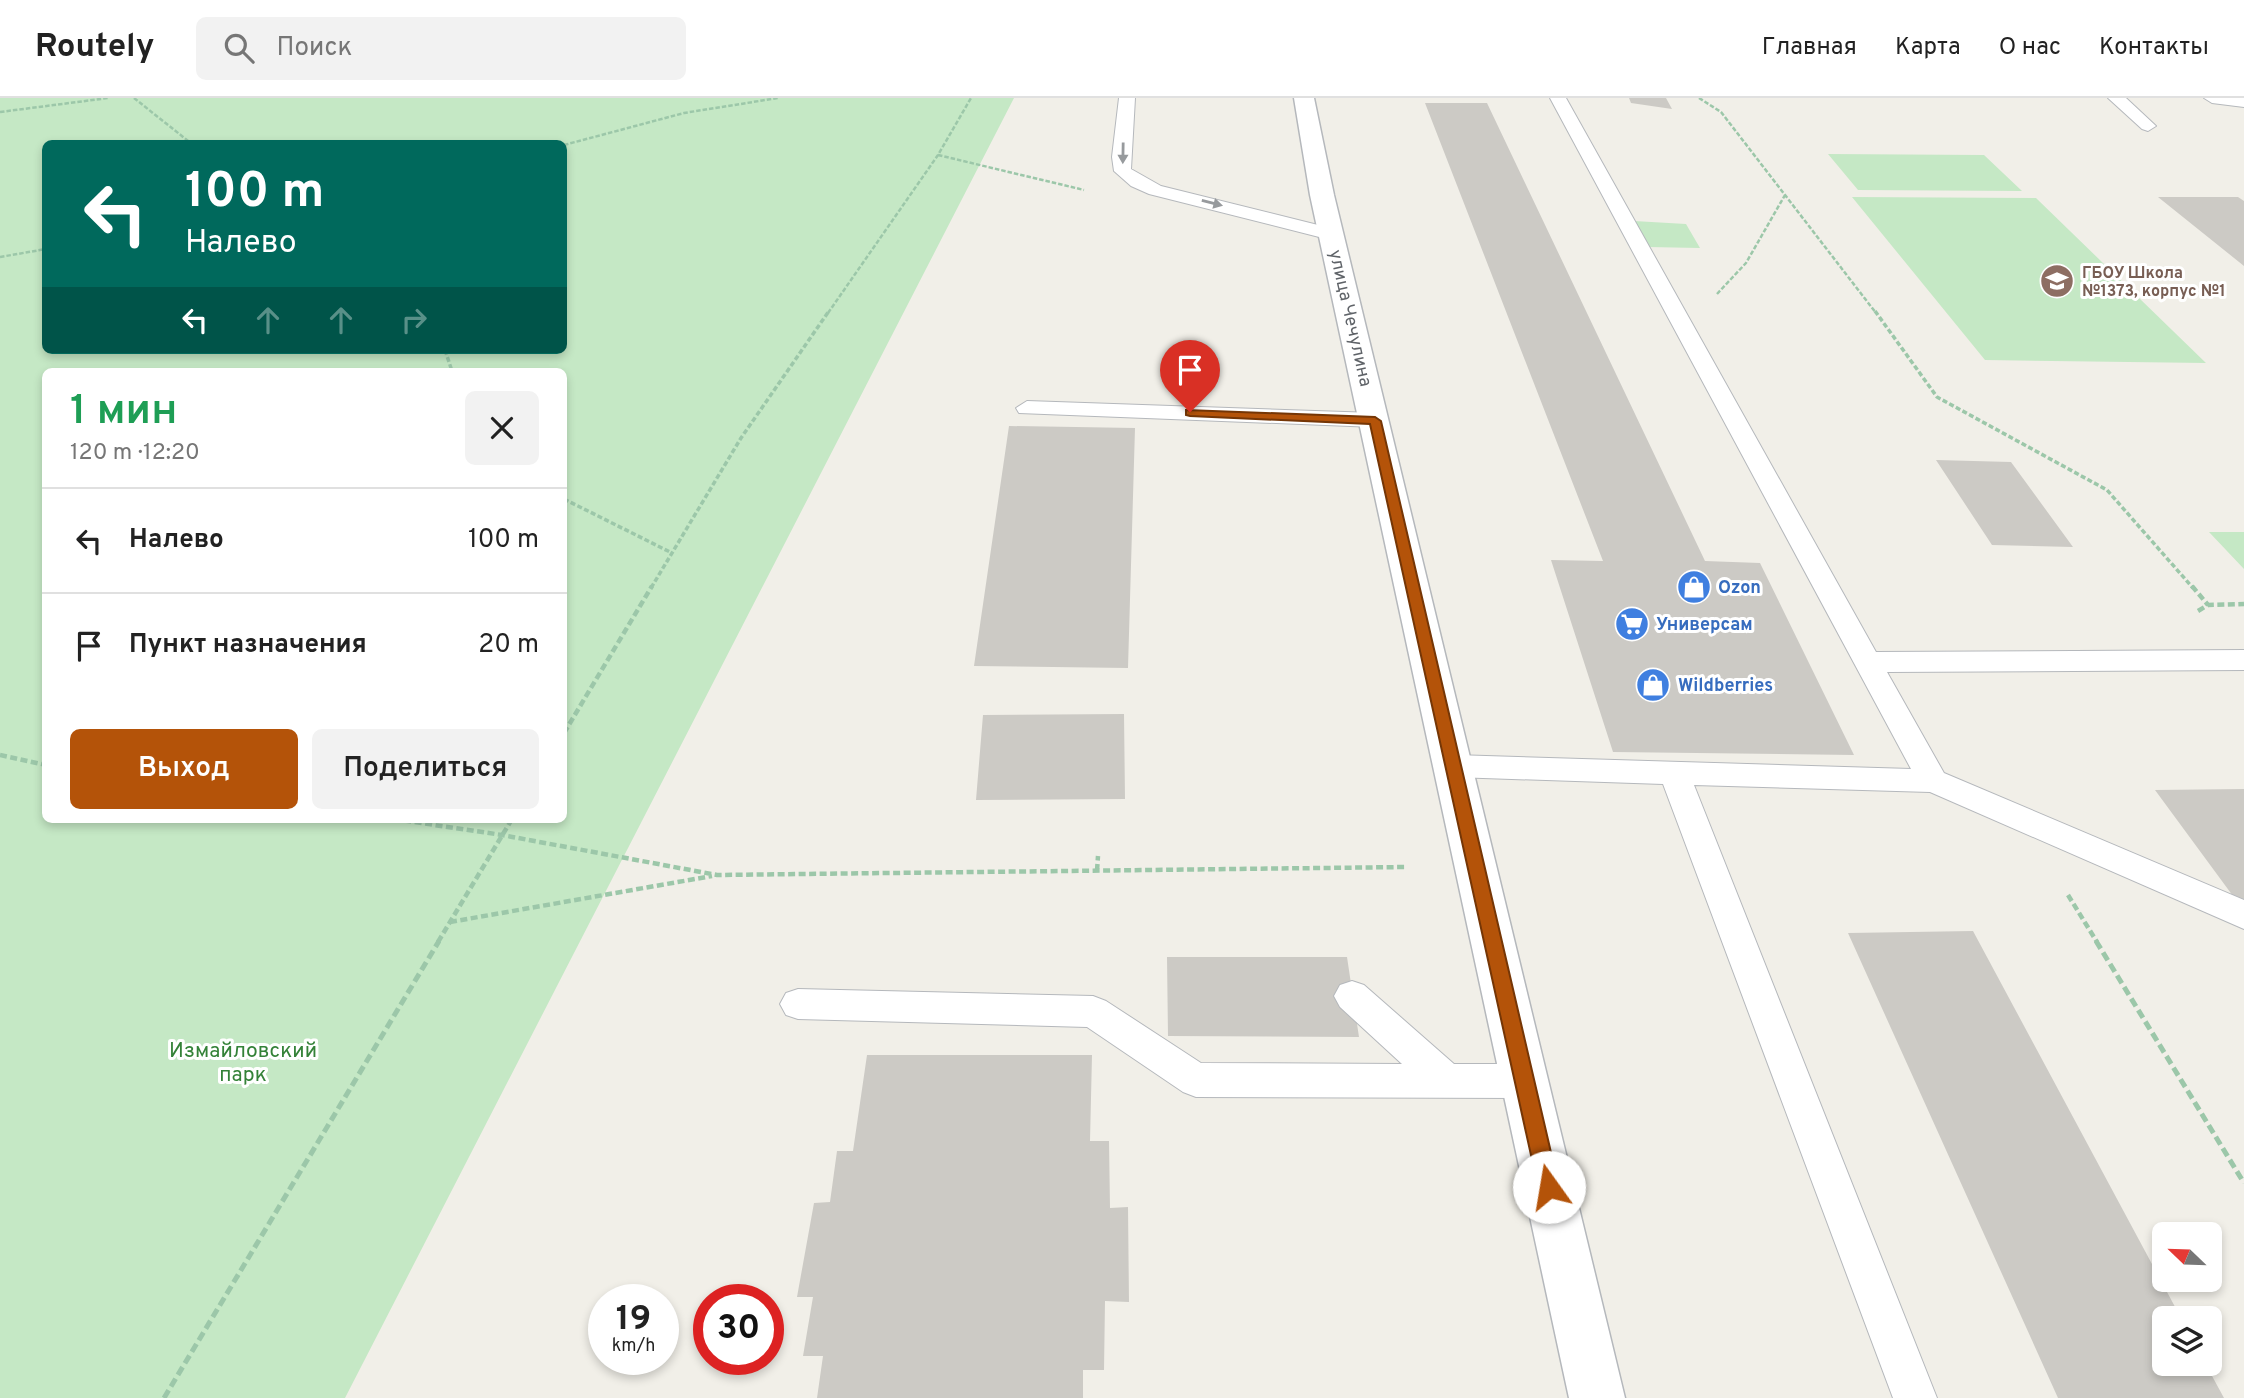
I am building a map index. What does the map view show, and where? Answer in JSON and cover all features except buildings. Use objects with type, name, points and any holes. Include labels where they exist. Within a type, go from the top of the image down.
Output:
[{"type":"street","name":"улица Чечулина","points":[[1304,98],[1309,203],[1331,234],[1597,1398]]},
{"type":"lane","points":[[1127,98],[1123,171],[1138,182],[1156,190],[1331,234]]},
{"type":"lane","points":[[1558,98],[1933,781]]},
{"type":"lane","points":[[2116,98],[2148,126]]},
{"type":"lane","points":[[2212,98],[2244,102]]},
{"type":"lane","points":[[1269,217],[1309,203]]},
{"type":"lane","points":[[1027,408],[1375,421]]},
{"type":"lane","points":[[1868,662],[2244,660]]},
{"type":"lane","points":[[1454,766],[1933,781],[2244,915]]},
{"type":"lane","points":[[1674,773],[1915,1398]]},
{"type":"lane","points":[[1352,996],[1446,1080]]},
{"type":"lane","points":[[798,1004],[1093,1012],[1196,1080],[1525,1081]]},
{"type":"path","points":[[0,111],[108,98]]},
{"type":"path","points":[[134,98],[187,140]]},
{"type":"path","points":[[567,144],[684,113],[778,98]]},
{"type":"path","points":[[567,728],[741,438],[938,155],[971,98]]},
{"type":"path","points":[[1699,98],[1721,113],[1887,327],[1937,397],[2107,490],[2208,605]]},
{"type":"path","points":[[1674,309],[1705,300],[1726,288],[1785,195]]},
{"type":"path","points":[[0,257],[42,250]]},
{"type":"path","points":[[567,500],[672,553]]},
{"type":"path","points":[[0,755],[42,764]]},
{"type":"path","points":[[2021,819],[2244,1183]]},
{"type":"path","points":[[421,823],[502,835],[717,875]]},
{"type":"path","points":[[164,1398],[510,823]]},
{"type":"path","points":[[1097,871],[1098,856]]},
{"type":"path","points":[[450,922],[717,875],[1407,867]]},
{"type":"green space","name":"Измайловский парк","points":[[0,98],[1014,98],[345,1398],[0,1398]]},
{"type":"green space","points":[[1828,154],[1984,155],[2022,191],[1858,190]]},
{"type":"green space","points":[[1852,197],[2036,198],[2206,363],[1985,360]]},
{"type":"green space","points":[[1634,221],[1686,224],[1700,248],[1648,247]]},
{"type":"green space","points":[[2209,532],[2244,532],[2244,569]]},
{"type":"place","name":"ГБОУ Школа №1373, корпус №1","points":[[2057,281]]},
{"type":"place","name":"Ozon","points":[[1694,587]]},
{"type":"place","name":"Универсам","points":[[1632,624]]},
{"type":"place","name":"Wildberries","points":[[1653,685]]},
{"type":"route","points":[[1190,412],[1375,421],[1549,1187]]}]
